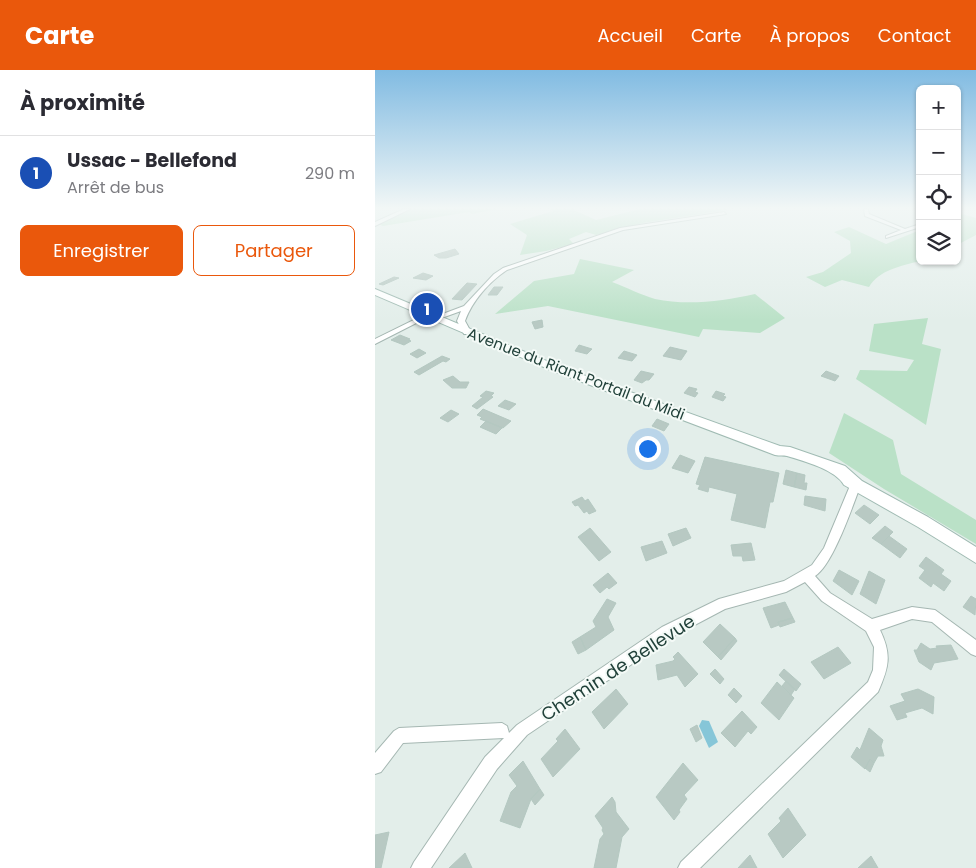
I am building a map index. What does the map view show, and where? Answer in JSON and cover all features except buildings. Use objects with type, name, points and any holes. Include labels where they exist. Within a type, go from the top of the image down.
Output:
[{"type":"main road","name":"Avenue du Riant Portail du Midi","points":[[375,292],[557,370],[780,450],[786,456],[856,484],[923,522],[976,556]]},
{"type":"street","points":[[375,342],[432,316],[459,311],[466,307],[496,275],[505,269],[572,246]]},
{"type":"street","points":[[466,307],[461,321],[467,332]]},
{"type":"street","name":"Chemin de Bellevue","points":[[420,868],[491,763],[522,730],[667,632],[723,603],[786,586],[816,569],[828,550],[856,484]]},
{"type":"street","points":[[687,868],[873,687],[880,670],[881,647],[871,626],[826,597],[806,574]]},
{"type":"street","points":[[871,626],[912,613],[935,616],[976,649]]},
{"type":"street","points":[[375,766],[399,736],[502,731]]},
{"type":"green space","points":[[523,246],[565,246],[546,251],[520,255]]},
{"type":"green space","points":[[850,246],[916,246],[916,262],[898,267],[879,276],[869,287],[842,280],[825,287],[806,277],[823,272],[851,253]]},
{"type":"green space","points":[[580,259],[634,270],[612,282],[655,299],[705,302],[755,294],[785,318],[760,333],[703,329],[699,337],[548,306],[495,314],[534,281],[574,274]]},
{"type":"green space","points":[[928,318],[922,344],[941,349],[926,425],[856,379],[860,370],[907,371],[914,360],[869,351],[874,324]]},
{"type":"green space","points":[[844,413],[893,440],[901,474],[976,520],[976,544],[884,489],[829,453]]},
{"type":"water","points":[[702,720],[709,721],[718,742],[709,748],[699,726]]},
{"type":"place","name":"Ussac - Bellefond","points":[[427,309]]}]
